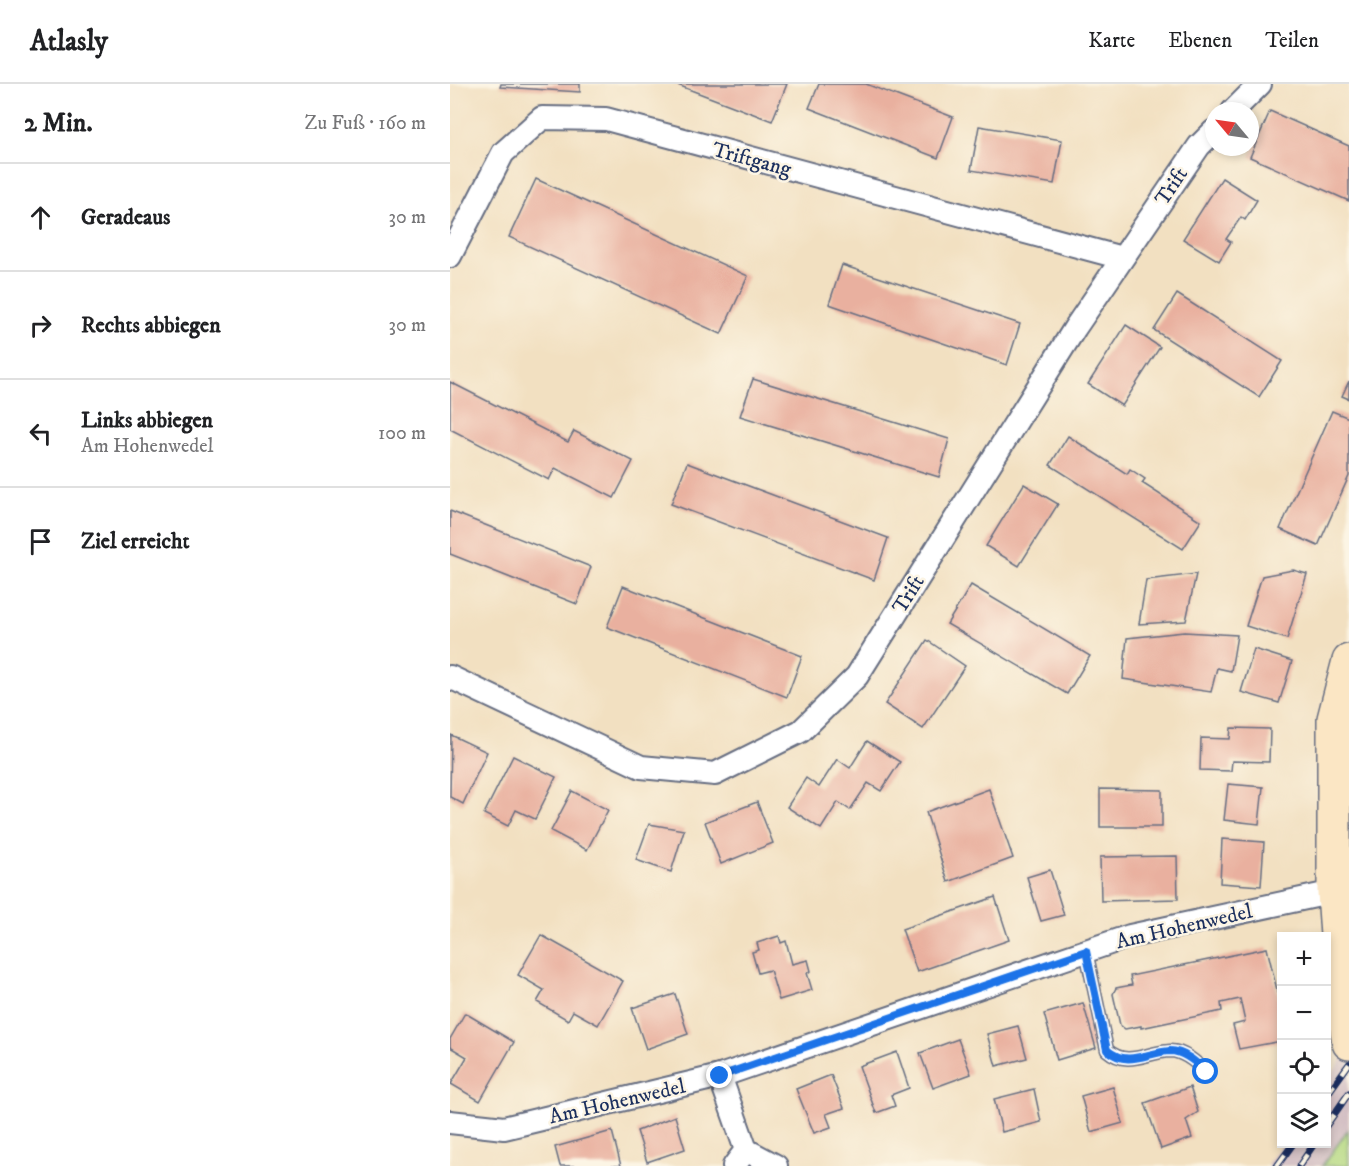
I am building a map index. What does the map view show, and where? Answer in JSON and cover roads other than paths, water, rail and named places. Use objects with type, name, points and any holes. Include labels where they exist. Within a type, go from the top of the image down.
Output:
[{"type":"main road","points":[[1347,1033],[1334,892],[1334,719],[1349,661]]},
{"type":"street","points":[[1242,102],[1260,84]]},
{"type":"street","name":"Triftgang","points":[[450,256],[503,153],[543,118],[606,119],[1122,258]]},
{"type":"street","name":"Trift","points":[[450,677],[640,767],[715,774],[801,731],[857,676],[1122,258],[1205,140]]},
{"type":"street","name":"Am Hohenwedel","points":[[450,1122],[504,1128],[720,1076],[1130,936],[1334,892]]},
{"type":"street","points":[[720,1076],[740,1158],[776,1166]]},
{"type":"lane","points":[[1086,951],[1107,1050],[1125,1060],[1171,1051],[1186,1056],[1206,1072]]},
{"type":"railway","points":[[1327,1094],[1349,1064]]},
{"type":"railway","points":[[1331,1119],[1349,1093]]},
{"type":"railway","points":[[1277,1166],[1290,1148]]},
{"type":"railway","points":[[1299,1166],[1311,1148]]}]
